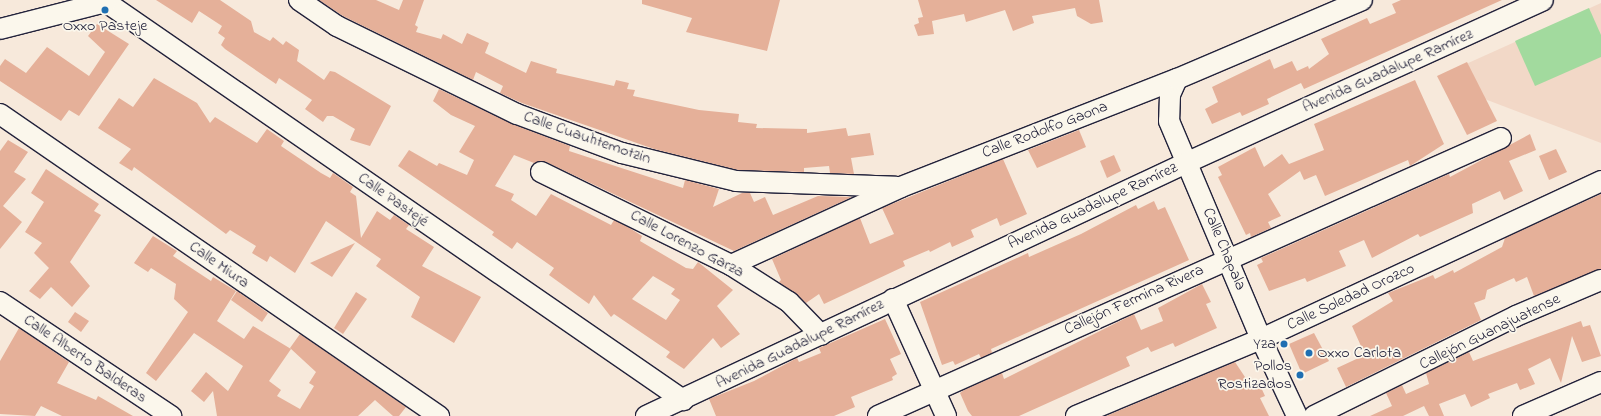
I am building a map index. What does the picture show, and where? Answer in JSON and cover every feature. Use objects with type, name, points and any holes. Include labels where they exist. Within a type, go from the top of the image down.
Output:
[{"type":"street","name":"Calle Cuauhtemotzin","points":[[299,0],[337,26],[517,114],[622,153],[736,181],[901,187]]},
{"type":"street","name":"Calle Rodolfo Gaona","points":[[731,265],[901,187],[1177,79],[1362,0]]},
{"type":"street","name":"Avenida Guadalupe Ramírez","points":[[651,415],[821,335],[893,299],[1186,163],[1544,0]]},
{"type":"street","points":[[0,29],[104,1]]},
{"type":"street","name":"Calle Pastejé","points":[[104,1],[683,400]]},
{"type":"street","name":"Calle Chapala","points":[[1177,79],[1170,95],[1169,121],[1186,163],[1229,258],[1261,340],[1297,416]]},
{"type":"street","name":"Calle Miura","points":[[0,114],[439,416]]},
{"type":"street","name":"Callejón Fermina Rivera","points":[[878,416],[1229,258],[1502,138]]},
{"type":"street","name":"Calle Lorenzo Garza","points":[[541,172],[731,265],[789,302],[821,335]]},
{"type":"street","name":"Calle Soledad Orozco","points":[[1076,416],[1261,340],[1601,181]]},
{"type":"street","name":"Callejón Guanajuatense","points":[[1314,416],[1516,316],[1601,280]]},
{"type":"street","points":[[893,299],[946,416]]},
{"type":"street","name":"Calle Alberto Balderas","points":[[0,302],[171,416]]},
{"type":"street","points":[[1523,416],[1601,382]]},
{"type":"shaded area","points":[[1601,3],[1601,143],[1482,98],[1466,64]]},
{"type":"green space","points":[[1589,8],[1601,35],[1601,57],[1535,86],[1515,41]]},
{"type":"building","points":[[156,0],[220,0],[251,21],[254,32],[270,41],[273,37],[283,45],[286,41],[299,50],[297,61],[324,80],[330,71],[335,72],[391,106],[370,146],[350,140],[355,129],[333,116],[327,116],[323,122],[305,109],[312,100],[279,78],[276,84],[225,49],[221,45],[225,38],[218,33],[222,26],[199,11],[192,23]]},
{"type":"building","points":[[319,0],[376,0],[399,10],[403,0],[424,0],[415,25],[418,27],[416,32],[441,39],[443,34],[462,44],[467,33],[489,43],[485,53],[526,73],[531,61],[557,69],[556,73],[614,86],[616,80],[629,83],[627,89],[635,90],[633,96],[699,110],[739,114],[738,122],[757,124],[756,128],[807,129],[807,133],[846,128],[848,136],[870,133],[874,155],[851,158],[854,174],[830,173],[829,166],[804,168],[804,172],[738,170],[654,149],[522,103],[500,93],[503,86],[476,72],[473,80],[343,16]]},
{"type":"building","points":[[642,0],[780,0],[767,51],[686,32],[692,18],[642,4]]},
{"type":"building","points":[[918,0],[1099,0],[1103,22],[1091,24],[1077,16],[1075,8],[1032,16],[1034,23],[1013,31],[1005,10],[966,22],[964,14],[932,21],[934,34],[918,36],[914,25],[919,23],[918,18],[923,17]]},
{"type":"building","points":[[1401,0],[1502,0],[1304,89],[1301,83],[1267,99],[1269,104],[1242,116],[1240,112],[1212,124],[1205,109],[1218,102],[1212,87],[1270,59],[1274,69],[1292,61],[1297,71],[1308,66],[1309,69],[1329,54],[1321,39],[1367,18],[1370,24],[1396,13],[1392,4]]},
{"type":"building","points":[[97,24],[129,44],[79,116],[69,110],[61,121],[0,81],[0,66],[5,59],[26,73],[47,47],[89,76],[105,52],[88,36]]},
{"type":"building","points":[[1467,62],[1497,121],[1467,135],[1437,76]]},
{"type":"building","points":[[154,78],[197,103],[210,123],[215,117],[257,143],[267,129],[284,141],[281,146],[321,173],[330,178],[333,173],[353,187],[350,192],[356,196],[361,238],[377,211],[390,220],[394,215],[409,225],[406,229],[434,247],[422,266],[481,297],[454,343],[411,317],[420,297],[376,266],[381,259],[326,221],[295,273],[270,256],[267,262],[252,253],[256,246],[230,230],[226,234],[134,167],[132,171],[119,163],[131,149],[98,128],[119,98],[133,107]]},
{"type":"building","points":[[1415,80],[1444,144],[1410,166],[1408,160],[1325,196],[1316,175],[1304,180],[1300,171],[1268,194],[1281,216],[1268,222],[1271,228],[1251,237],[1250,233],[1246,235],[1218,177],[1222,175],[1218,167],[1255,147],[1264,167],[1282,154],[1289,164],[1324,150],[1314,124]]},
{"type":"building","points":[[439,89],[512,124],[570,146],[569,151],[683,188],[685,180],[719,189],[713,207],[742,193],[750,193],[754,202],[765,197],[773,215],[818,196],[852,197],[734,251],[546,162],[534,163],[514,155],[495,186],[514,194],[511,200],[536,216],[551,194],[611,225],[614,220],[628,227],[642,236],[640,241],[686,268],[693,269],[698,262],[733,290],[717,306],[740,334],[721,348],[713,338],[684,369],[666,357],[670,352],[614,314],[611,317],[594,295],[589,304],[549,275],[554,268],[517,242],[512,249],[492,235],[494,232],[398,166],[409,150],[437,166],[439,163],[467,175],[474,160],[459,152],[475,126],[451,115],[433,101]],"holes":[[[653,276],[675,289],[671,294],[680,300],[666,320],[632,299]]]},
{"type":"building","points":[[1079,130],[1086,147],[1037,168],[1028,150]]},
{"type":"building","points":[[1530,134],[1536,150],[1509,161],[1523,191],[1504,200],[1500,191],[1472,204],[1473,213],[1420,237],[1418,234],[1372,258],[1364,240],[1339,251],[1346,266],[1307,282],[1305,278],[1269,291],[1257,265],[1263,262],[1261,258],[1449,174],[1450,177]]},
{"type":"building","points":[[8,140],[28,152],[14,172],[26,179],[3,206],[22,222],[0,249],[0,151]]},
{"type":"building","points":[[1556,149],[1567,172],[1549,180],[1539,156]]},
{"type":"building","points":[[1114,155],[1121,171],[1107,178],[1100,161]]},
{"type":"building","points":[[1003,159],[1027,214],[1000,226],[997,218],[971,230],[974,237],[952,247],[950,242],[930,252],[929,250],[903,261],[905,266],[824,304],[819,294],[806,303],[779,282],[781,280],[772,259],[860,218],[870,244],[894,234],[882,208]]},
{"type":"building","points":[[46,169],[99,204],[94,211],[101,215],[70,262],[90,286],[72,307],[51,287],[40,299],[29,291],[49,268],[34,253],[42,243],[25,232],[44,202],[31,193]]},
{"type":"building","points":[[1601,194],[1601,269],[1534,296],[1527,277],[1516,282],[1514,278],[1487,290],[1485,299],[1474,303],[1481,320],[1346,387],[1337,368],[1365,355],[1352,326],[1393,301],[1388,293],[1433,275],[1435,279],[1453,270],[1454,273],[1502,247],[1505,238]]},
{"type":"building","points":[[1154,201],[1158,210],[1165,207],[1189,260],[991,349],[992,353],[981,358],[979,354],[955,365],[953,361],[942,365],[920,302],[1028,253],[1029,257],[1081,234],[1136,205],[1138,209]]},
{"type":"building","points":[[153,236],[177,251],[173,256],[211,281],[213,277],[236,291],[217,321],[244,339],[253,326],[291,349],[269,381],[281,390],[277,396],[300,409],[314,386],[309,383],[316,372],[290,348],[300,334],[406,407],[399,416],[393,416],[375,400],[358,416],[217,416],[213,391],[204,402],[191,391],[206,372],[228,391],[243,366],[194,333],[156,381],[146,373],[188,312],[174,299],[176,284],[151,268],[148,272],[134,263]]},
{"type":"building","points":[[355,243],[332,277],[310,263]]},
{"type":"building","points":[[1202,284],[1211,302],[1206,304],[1217,328],[1175,347],[1173,343],[1151,352],[1148,347],[1126,357],[1130,366],[1019,416],[972,416],[968,411],[960,393],[964,390],[1002,373],[1004,379],[1134,314],[1141,330],[1163,321],[1158,308]]},
{"type":"building","points":[[237,291],[268,313],[262,322],[231,300]]},
{"type":"building","points":[[356,292],[367,299],[343,334],[334,328]]},
{"type":"building","points":[[75,312],[89,321],[81,332],[68,322]]},
{"type":"building","points":[[885,319],[901,354],[890,359],[897,374],[892,377],[893,380],[851,397],[855,407],[834,416],[716,416],[709,399],[754,381],[797,358],[799,362],[821,353],[819,348]]},
{"type":"building","points":[[1581,321],[1583,327],[1590,325],[1601,356],[1582,362],[1572,336],[1561,383],[1550,358],[1528,369],[1535,384],[1520,390],[1517,383],[1488,394],[1490,398],[1471,407],[1465,394],[1439,404],[1444,416],[1429,416],[1424,406],[1403,416],[1370,416],[1392,406],[1386,393],[1402,385],[1406,394],[1429,384],[1426,373],[1469,352],[1473,361]]},
{"type":"building","points":[[19,328],[69,362],[57,383],[96,400],[98,396],[133,416],[62,416],[41,406],[35,416],[0,414],[0,361]]},
{"type":"building","name":"Oxxo Carlota","points":[[1314,333],[1329,361],[1302,374],[1289,344]]},
{"type":"building","points":[[1235,362],[1251,386],[1259,383],[1265,396],[1260,398],[1269,416],[1106,416]]},
{"type":"place","name":"Oxxo Pasteje","points":[[105,10]]},
{"type":"place","name":"Yza","points":[[1284,344]]},
{"type":"place","name":"Oxxo Carlota","points":[[1309,353]]},
{"type":"place","name":"Pollos Rostizados","points":[[1300,375]]}]
